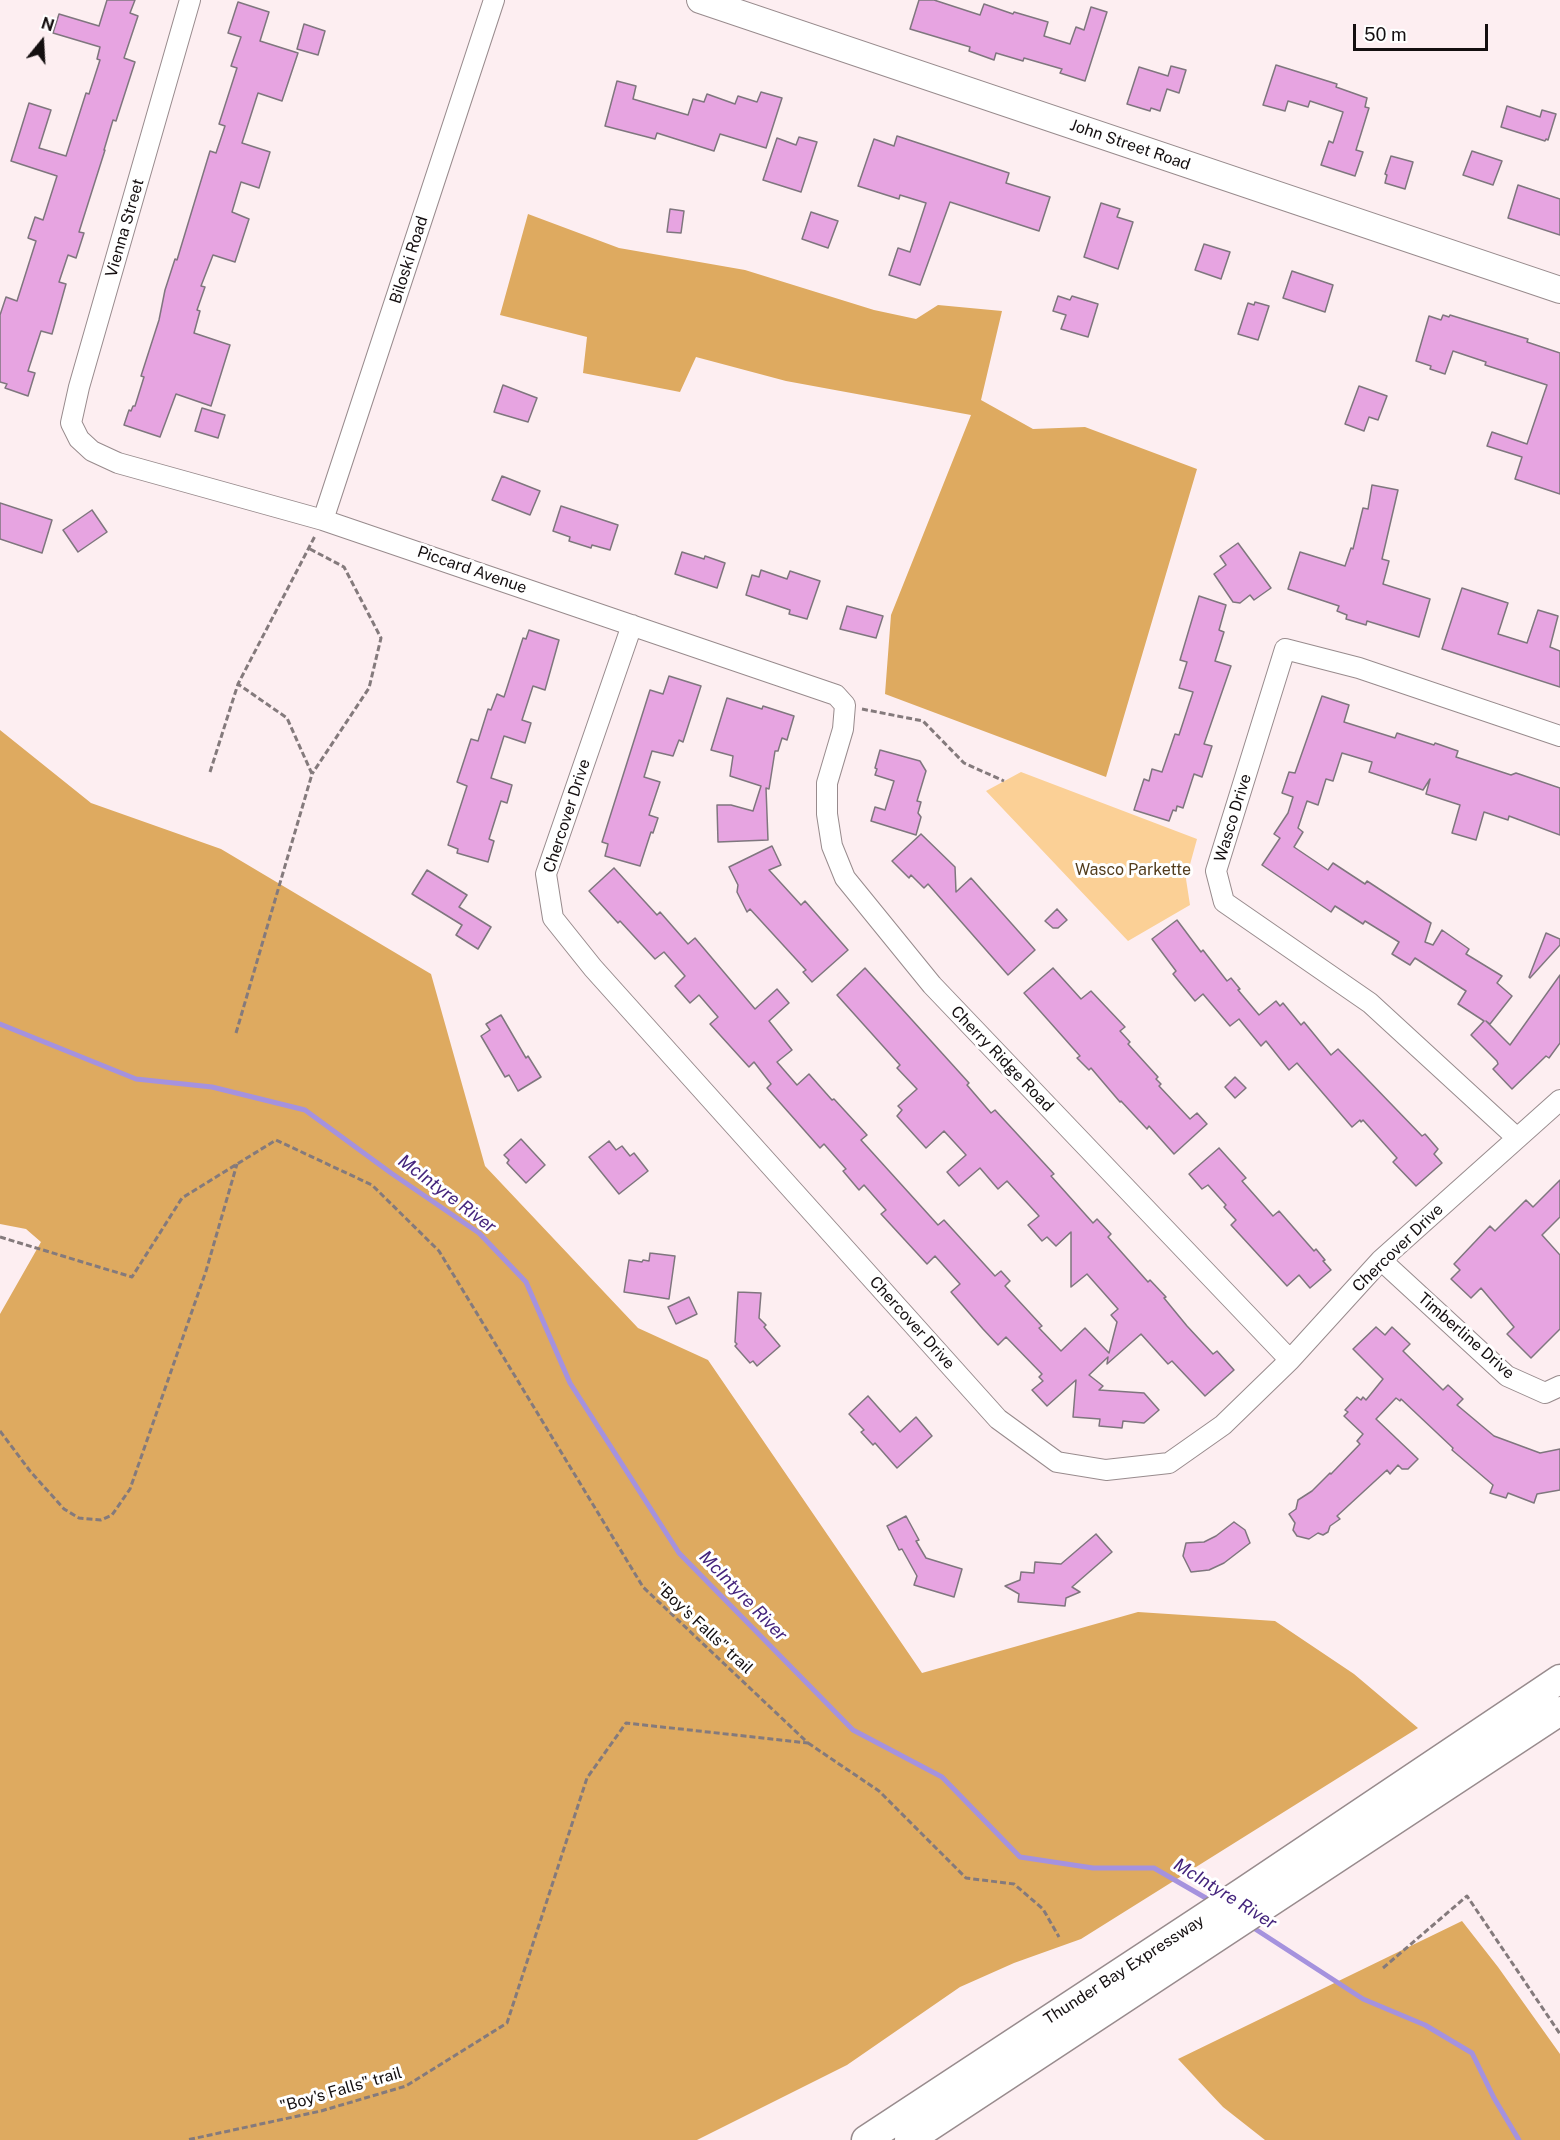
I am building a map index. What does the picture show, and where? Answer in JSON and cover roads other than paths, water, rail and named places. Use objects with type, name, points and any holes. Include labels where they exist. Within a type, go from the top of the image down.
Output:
[{"type":"highway","name":"Thunder Bay Expressway","points":[[909,2140],[1215,1939],[1254,1899],[1560,1679]]},
{"type":"highway","name":"Thunder Bay Expressway","points":[[866,2140],[1189,1927],[1254,1899],[1560,1712]]},
{"type":"main road","name":"John Street Road","points":[[700,0],[1560,290]]},
{"type":"street","name":"Vienna Street","points":[[92,451],[79,439],[71,423],[73,410],[190,0]]},
{"type":"street","name":"Biloski Road","points":[[323,520],[494,0]]},
{"type":"street","name":"Piccard Avenue","points":[[92,451],[118,463],[323,520],[836,695],[845,705]]},
{"type":"street","name":"Chercover Drive","points":[[632,625],[546,874],[553,918],[593,968],[998,1419],[1057,1462],[1106,1470],[1169,1463],[1223,1425],[1290,1360],[1381,1260],[1560,1100]]},
{"type":"street","name":"Wasco Drive","points":[[1517,1138],[1370,1003],[1224,902],[1216,871],[1285,649],[1359,668],[1560,736]]},
{"type":"street","name":"Cherry Ridge Road","points":[[845,705],[843,729],[827,783],[827,814],[832,846],[845,879],[932,985],[1290,1360]]},
{"type":"street","name":"Timberline Drive","points":[[1381,1260],[1507,1376],[1545,1393],[1560,1386]]},
{"type":"waterway","name":"McIntyre River","points":[[0,1024],[136,1079],[212,1087],[305,1110],[391,1173],[479,1233],[526,1282],[570,1383],[679,1553],[853,1730],[942,1777],[1020,1857],[1093,1868],[1154,1868],[1211,1901]]},
{"type":"waterway","name":"McIntyre River","points":[[1249,1925],[1363,1999],[1425,2025],[1472,2053],[1494,2098],[1519,2140]]},
{"type":"park label","name":"Wasco Parkette","points":[[1133,870]]}]
